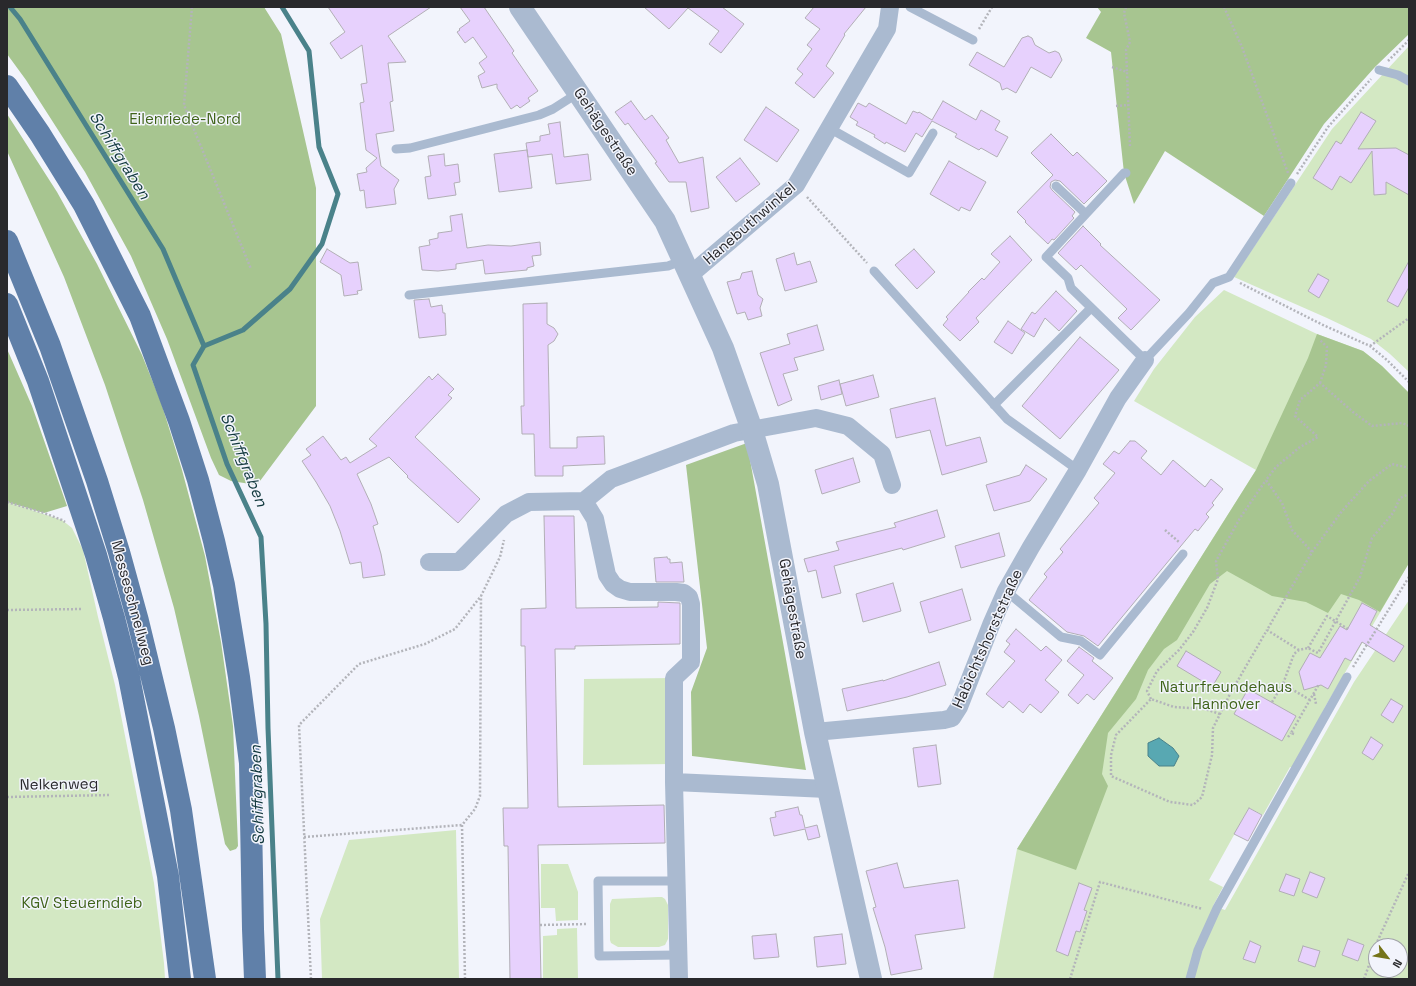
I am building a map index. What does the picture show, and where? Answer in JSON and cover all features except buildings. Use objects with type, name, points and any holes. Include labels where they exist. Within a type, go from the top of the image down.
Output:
[{"type":"highway","points":[[7,86],[40,134],[84,205],[140,316],[179,421],[198,480],[224,584],[239,677],[250,763],[255,979]]},
{"type":"highway","name":"Messeschnellweg","points":[[7,241],[50,346],[97,481],[138,621],[164,728],[181,810],[205,979]]},
{"type":"highway","points":[[7,304],[38,381],[87,527],[114,618],[129,677],[168,876],[180,979]]},
{"type":"street","name":"Gehägestraße","points":[[520,7],[665,221],[723,348],[752,430],[768,484],[815,732],[871,979]]},
{"type":"street","name":"Hanebuthwinkel","points":[[687,268],[796,186],[887,29],[890,7]]},
{"type":"street","name":"Habichtshorststraße","points":[[815,732],[952,718],[960,707],[991,625],[1006,591],[1031,546],[1078,470],[1118,398],[1145,360]]},
{"type":"street","points":[[429,562],[459,562],[506,514],[529,502],[584,501],[611,479],[734,433],[816,418],[848,426],[882,454],[892,484]]},
{"type":"street","points":[[584,501],[595,519],[607,575],[612,584],[620,589],[630,592],[676,592],[684,594],[689,597],[691,604],[691,662],[674,678],[674,782],[679,979]]},
{"type":"street","points":[[674,782],[827,789]]},
{"type":"lane","points":[[910,7],[973,40]]},
{"type":"lane","points":[[1379,70],[1398,75],[1409,81]]},
{"type":"lane","points":[[396,149],[410,148],[538,115],[552,109],[578,93]]},
{"type":"lane","points":[[829,128],[909,173],[933,133]]},
{"type":"lane","points":[[1126,173],[1124,173],[1046,257],[1068,278],[1071,288],[1145,360]]},
{"type":"lane","name":"Habichtshorststraße","points":[[1145,360],[1189,313],[1213,284],[1229,277],[1291,183]]},
{"type":"lane","points":[[1056,186],[1086,214]]},
{"type":"lane","points":[[409,295],[668,266],[687,268]]},
{"type":"lane","points":[[874,271],[1007,419],[1078,470]]},
{"type":"lane","points":[[994,406],[1091,308]]},
{"type":"lane","points":[[1006,591],[1061,637],[1081,641],[1100,655],[1183,554]]},
{"type":"lane","points":[[1190,979],[1198,950],[1227,889],[1347,677]]},
{"type":"lane","points":[[676,881],[598,882],[598,924],[599,956],[678,955]]},
{"type":"path","points":[[192,7],[184,105],[251,269]]},
{"type":"path","points":[[973,40],[992,7]]},
{"type":"path","points":[[1126,7],[1124,13],[1130,42],[1126,50],[1130,148]]},
{"type":"path","points":[[1224,7],[1242,47],[1291,183]]},
{"type":"path","points":[[1291,183],[1328,127],[1379,70],[1409,40]]},
{"type":"path","points":[[1112,67],[1127,72]]},
{"type":"path","points":[[1116,106],[1128,105]]},
{"type":"path","points":[[796,186],[874,271]]},
{"type":"path","points":[[1229,277],[1322,325],[1370,346],[1387,360],[1409,382]]},
{"type":"path","points":[[1370,346],[1409,318]]},
{"type":"path","points":[[1220,714],[1205,709],[1174,707],[1152,699],[1147,691],[1157,671],[1178,650],[1197,626],[1207,608],[1218,578],[1216,561],[1240,518],[1276,467],[1300,446],[1318,437],[1295,416],[1300,400],[1320,383],[1326,365],[1327,347],[1320,340]]},
{"type":"path","points":[[1320,383],[1353,412],[1372,426],[1402,423],[1409,426]]},
{"type":"path","points":[[1152,699],[1116,735],[1111,755],[1111,776],[1170,802],[1193,805],[1202,797],[1212,755],[1213,728],[1230,694],[1312,552],[1342,511],[1369,481],[1392,464],[1409,468]]},
{"type":"path","points":[[1266,480],[1282,503],[1292,530],[1312,552]]},
{"type":"path","points":[[1272,702],[1282,684],[1294,654],[1299,650],[1308,648],[1318,654],[1360,577],[1372,538],[1393,513],[1400,498],[1409,494]]},
{"type":"path","points":[[7,502],[44,513]]},
{"type":"path","points":[[1165,530],[1169,534]]},
{"type":"path","points":[[311,979],[299,725],[359,664],[426,644],[455,629],[481,596],[500,557],[505,537]]},
{"type":"path","points":[[1347,677],[1409,577]]},
{"type":"path","points":[[465,979],[462,825],[475,809],[480,796],[481,596]]},
{"type":"path","points":[[7,610],[83,609]]},
{"type":"path","points":[[1308,648],[1327,616],[1348,629]]},
{"type":"path","points":[[1267,630],[1299,650]]},
{"type":"path","points":[[1282,684],[1310,700]]},
{"type":"path","points":[[1288,737],[1292,733],[1320,684]]},
{"type":"path","points":[[1314,694],[1316,704]]},
{"type":"path","name":"Nelkenweg","points":[[7,797],[111,795]]},
{"type":"path","points":[[304,837],[462,825]]},
{"type":"path","points":[[1364,979],[1378,940],[1409,872]]},
{"type":"path","points":[[1070,979],[1100,882],[1216,912]]},
{"type":"path","points":[[540,925],[598,924]]},
{"type":"green space","name":"Eilenriede-Nord","points":[[7,7],[264,7],[281,34],[316,188],[316,406],[257,485],[231,481],[219,475],[211,458],[167,339],[131,256],[85,172],[26,80],[7,54]]},
{"type":"green space","points":[[1097,7],[1409,7],[1409,34],[1375,67],[1324,124],[1264,216],[1165,151],[1134,204],[1124,173],[1111,52],[1086,38],[1101,12]]},
{"type":"green space","points":[[1409,46],[1409,372],[1371,339],[1234,277],[1332,129]]},
{"type":"green space","points":[[7,114],[57,192],[97,264],[142,355],[161,402],[182,470],[205,556],[221,642],[233,726],[238,846],[236,849],[230,851],[225,844],[199,716],[174,608],[143,500],[105,385],[64,277],[7,151]]},
{"type":"green space","name":"Naturfreundehaus Hannover","points":[[1224,290],[1317,334],[1363,351],[1382,366],[1409,393],[1409,563],[1325,707],[1295,769],[1290,767],[1263,815],[1249,808],[1209,880],[1223,887],[1213,906],[1225,910],[1354,682],[1409,600],[1409,979],[993,979],[1017,849],[1256,470],[1134,401],[1154,369],[1195,317]]},
{"type":"green space","points":[[1317,334],[1363,351],[1382,366],[1409,393],[1409,563],[1380,612],[1359,600],[1341,594],[1328,613],[1306,602],[1272,596],[1227,571],[1210,584],[1177,640],[1164,649],[1148,670],[1136,699],[1108,733],[1102,774],[1108,786],[1076,870],[1017,849],[1256,470],[1308,358]]},
{"type":"green space","points":[[7,349],[32,406],[67,506],[44,513],[7,502]]},
{"type":"green space","points":[[747,443],[806,770],[692,756],[691,692],[707,648],[686,465]]},
{"type":"green space","name":"KGV Steuerndieb","points":[[7,502],[62,520],[72,528],[83,550],[115,685],[154,883],[165,979],[7,979]]},
{"type":"green space","points":[[674,678],[673,764],[583,765],[584,679]]},
{"type":"green space","points":[[456,830],[459,979],[322,979],[320,919],[349,840]]},
{"type":"green space","points":[[541,864],[568,864],[578,892],[578,920],[556,921],[555,908],[541,908]]},
{"type":"green space","points":[[662,897],[668,905],[668,939],[665,945],[659,947],[618,947],[611,943],[610,904],[612,899]]},
{"type":"green space","points":[[577,928],[578,979],[543,979],[543,936],[557,935],[557,929]]},
{"type":"water","points":[[1159,738],[1173,748],[1179,756],[1174,766],[1159,766],[1148,756],[1148,743]]},
{"type":"waterway","name":"Schiffgraben","points":[[10,7],[20,19],[163,249],[204,346]]},
{"type":"waterway","points":[[204,346],[243,330],[290,289],[322,244],[338,194],[319,147],[309,51],[282,7]]},
{"type":"waterway","name":"Schiffgraben","points":[[204,346],[193,365],[227,464],[261,537],[266,624],[268,728],[278,979]]}]
